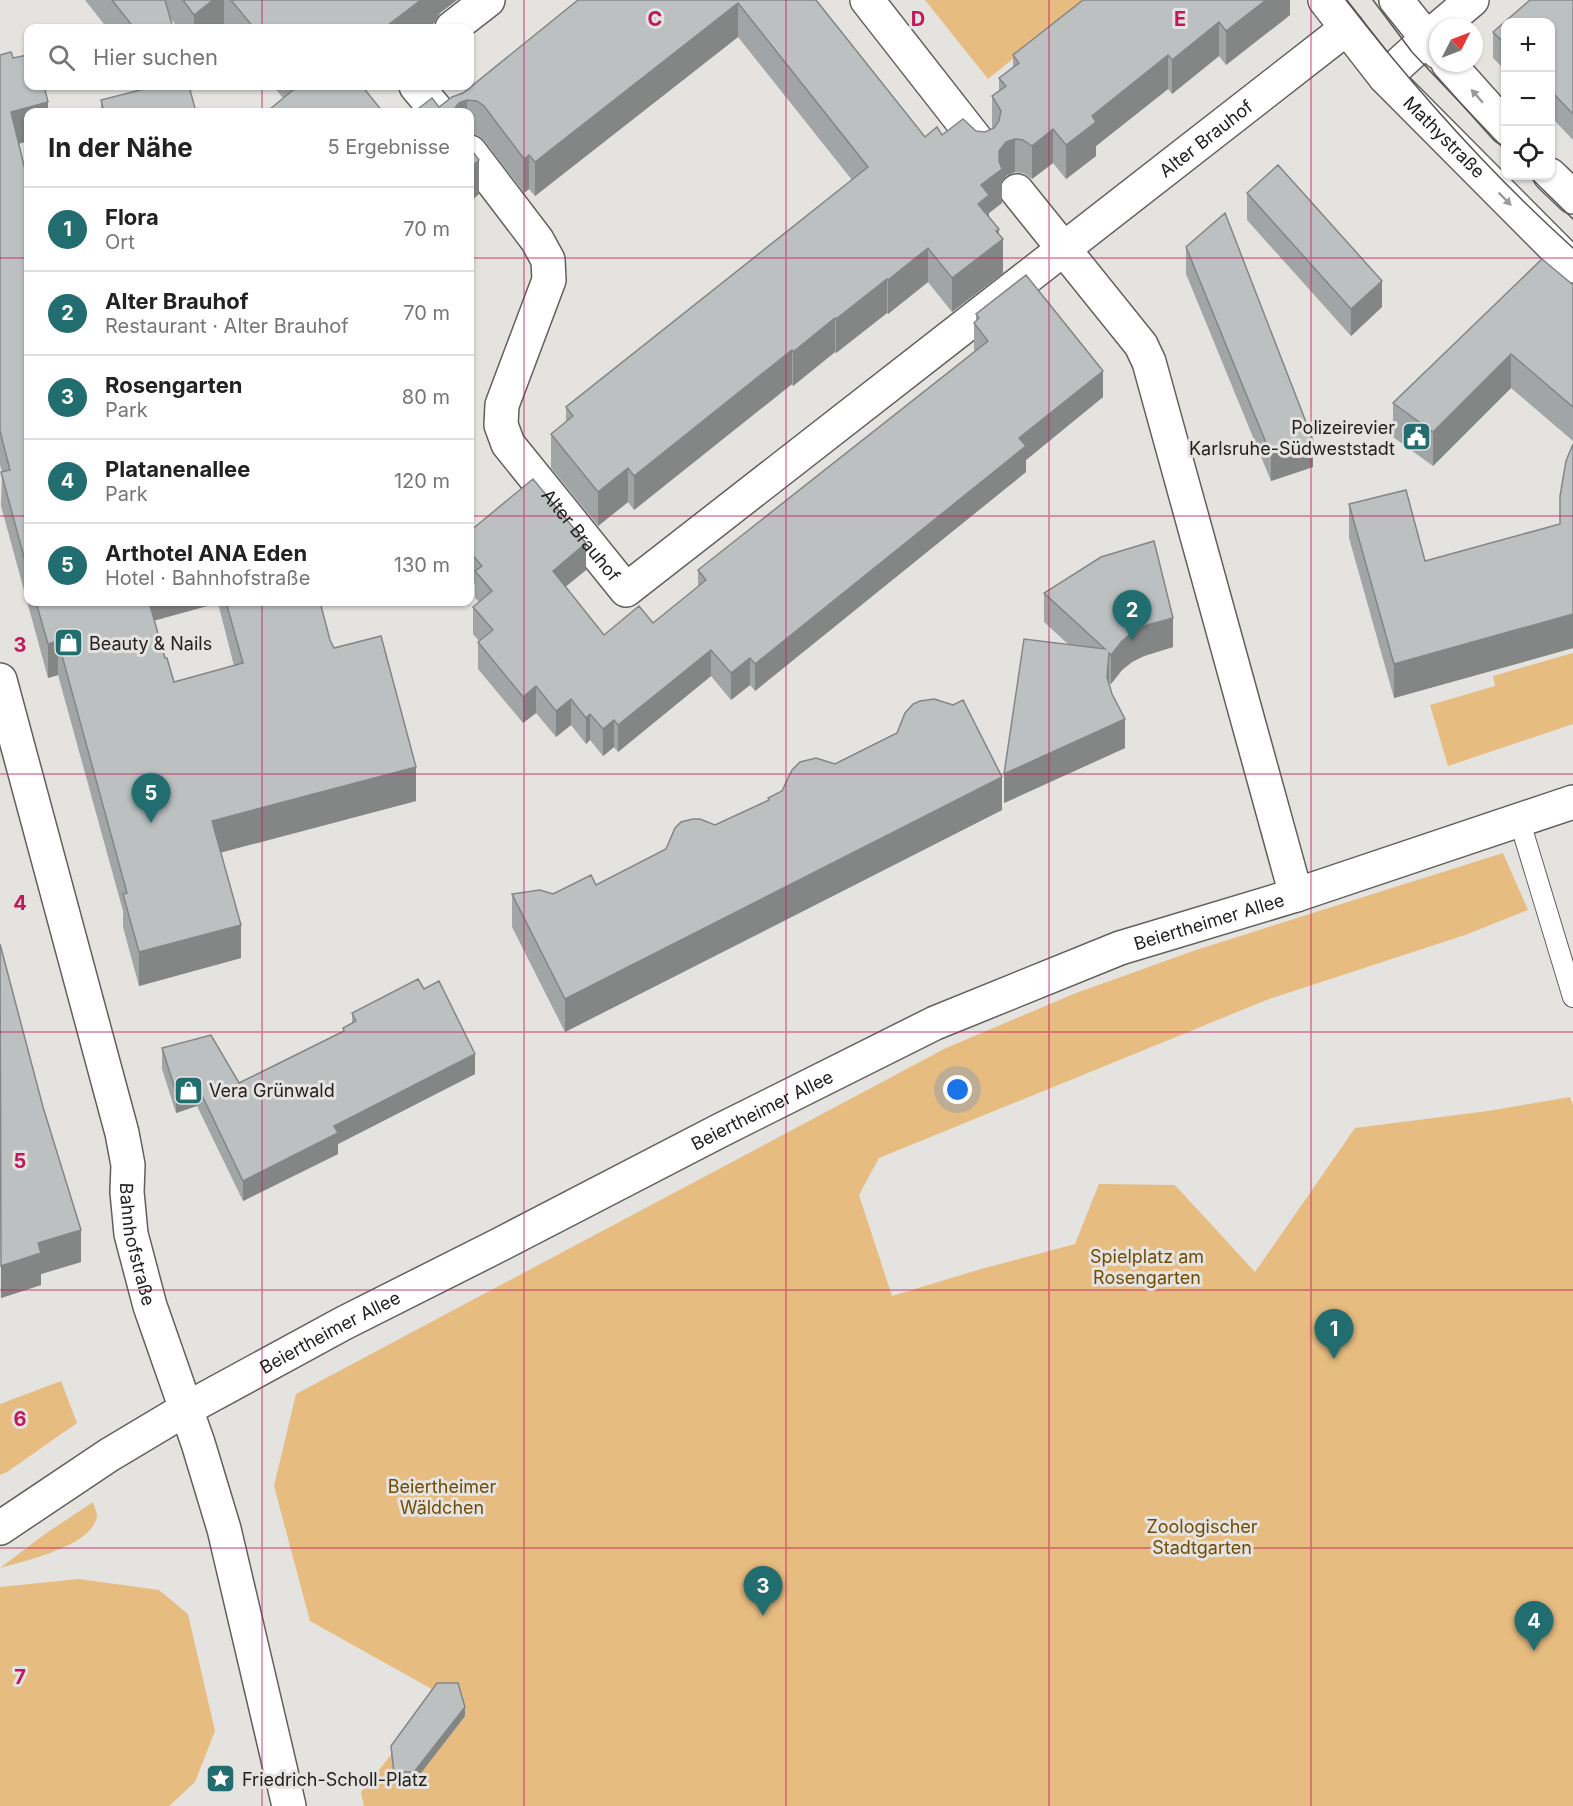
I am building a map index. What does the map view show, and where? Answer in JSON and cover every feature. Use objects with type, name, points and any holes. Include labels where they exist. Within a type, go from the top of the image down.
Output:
[{"type":"street","points":[[457,24],[488,0]]},
{"type":"street","points":[[867,0],[982,147]]},
{"type":"street","name":"Mathystraße","points":[[1325,0],[1385,77],[1573,266]]},
{"type":"street","points":[[1396,0],[1429,31]]},
{"type":"street","points":[[1454,18],[1472,0]]},
{"type":"street","name":"Alter Brauhof","points":[[474,157],[537,240],[548,260],[549,280],[502,405],[501,424],[508,444],[626,590],[1347,28]]},
{"type":"street","points":[[1385,77],[1429,42]]},
{"type":"street","points":[[1456,72],[1504,126]]},
{"type":"street","points":[[419,90],[435,108]]},
{"type":"street","points":[[1555,179],[1573,197]]},
{"type":"street","points":[[1017,191],[1140,345],[1149,362],[1296,896]]},
{"type":"street","name":"Bahnhofstraße","points":[[0,680],[122,1133],[128,1165],[126,1192],[131,1234],[150,1306],[198,1443],[224,1529],[289,1806]]},
{"type":"street","name":"Beiertheimer Allee","points":[[0,1528],[93,1465],[186,1409],[344,1323],[935,1023],[1120,948],[1296,896],[1573,802]]},
{"type":"lane","points":[[1519,819],[1573,997]]},
{"type":"green space","points":[[925,0],[1086,0],[988,79]]},
{"type":"green space","points":[[1573,653],[1573,724],[1448,766],[1430,705],[1495,686],[1493,676]]},
{"type":"green space","name":"Zoologischer Stadtgarten","points":[[1503,853],[1528,910],[1465,935],[1269,999],[879,1158],[859,1195],[892,1296],[1075,1244],[1099,1184],[1175,1185],[1255,1272],[1355,1128],[1488,1111],[1570,1097],[1573,1105],[1573,1806],[364,1806],[361,1792],[391,1755],[394,1781],[437,1692],[310,1621],[274,1486],[296,1394],[946,1048],[1076,993],[1196,950]]},
{"type":"green space","points":[[61,1381],[77,1423],[0,1475],[0,1404]]},
{"type":"green space","points":[[93,1502],[97,1516],[93,1527],[84,1536],[56,1551],[0,1568],[45,1534]]},
{"type":"green space","points":[[79,1579],[159,1590],[188,1614],[215,1731],[195,1782],[169,1806],[0,1806],[0,1587]]},
{"type":"building","points":[[112,0],[165,0],[172,24],[131,24]]},
{"type":"building","points":[[183,0],[213,0],[194,15]]},
{"type":"building","points":[[231,0],[421,0],[389,24],[251,24]]},
{"type":"building","points":[[578,0],[816,0],[925,137],[937,127],[942,135],[963,119],[976,131],[985,132],[994,128],[999,121],[1001,111],[992,96],[1006,86],[999,78],[1019,63],[1013,55],[1083,0],[1266,0],[1226,31],[1219,22],[1172,60],[1168,55],[1092,116],[1096,122],[1066,145],[1053,129],[1032,146],[1023,140],[1015,139],[1006,142],[999,151],[1002,169],[981,185],[989,195],[978,204],[999,229],[996,231],[1003,239],[952,278],[928,248],[793,352],[792,350],[634,476],[628,468],[598,492],[551,434],[573,416],[566,407],[868,167],[738,3],[535,162],[529,155],[524,159],[484,106],[477,101],[467,100],[459,103],[455,108],[419,108],[432,98],[439,107],[452,97],[467,90],[474,90],[474,84]]},
{"type":"building","points":[[1530,0],[1573,0],[1573,114],[1555,95],[1555,18],[1509,18]]},
{"type":"building","points":[[1501,25],[1501,40],[1493,32]]},
{"type":"building","points":[[11,52],[13,58],[24,56],[24,90],[45,90],[48,102],[11,112],[24,166],[24,557],[1,472],[10,470],[0,431],[0,55]]},
{"type":"building","points":[[140,90],[190,90],[195,108],[103,108],[101,100]]},
{"type":"building","points":[[293,90],[365,90],[380,108],[271,108]]},
{"type":"building","points":[[474,153],[479,160],[474,164]]},
{"type":"building","points":[[1278,165],[1382,281],[1351,309],[1247,193]]},
{"type":"building","points":[[1225,213],[1313,440],[1271,455],[1186,247]]},
{"type":"building","points":[[1542,259],[1573,285],[1573,407],[1511,354],[1433,432],[1393,403]]},
{"type":"building","points":[[1026,275],[1103,371],[1019,438],[1026,446],[755,664],[750,658],[731,673],[711,650],[618,725],[614,720],[603,729],[590,714],[586,718],[571,699],[556,711],[536,686],[523,697],[478,642],[493,630],[473,607],[492,591],[475,571],[482,566],[474,557],[474,528],[533,479],[586,543],[553,571],[604,635],[639,606],[653,623],[706,580],[698,570],[988,341],[974,323],[979,318],[976,314]]},
{"type":"building","points":[[1573,444],[1573,614],[1394,664],[1349,504],[1406,490],[1425,561],[1560,524],[1560,496],[1566,461]]},
{"type":"building","points":[[1154,541],[1173,618],[1144,626],[1122,641],[1111,655],[1109,653],[1107,677],[1112,694],[1125,719],[1004,774],[1024,639],[1105,649],[1044,593],[1101,557]]},
{"type":"building","points":[[37,606],[150,606],[174,682],[243,663],[227,606],[321,606],[334,648],[381,636],[416,767],[212,821],[241,925],[139,952],[123,894],[127,893],[58,641],[48,644]]},
{"type":"building","points":[[934,699],[953,705],[963,700],[1002,777],[565,999],[512,894],[540,890],[553,894],[591,875],[596,885],[666,849],[675,828],[681,822],[700,819],[715,825],[769,800],[768,798],[782,791],[792,770],[800,762],[816,758],[835,764],[897,733],[905,713],[913,704]]},
{"type":"building","points":[[0,944],[43,1107],[81,1230],[38,1243],[41,1253],[1,1266]]},
{"type":"building","points":[[418,979],[424,989],[439,981],[475,1054],[334,1126],[338,1133],[243,1181],[197,1085],[176,1092],[162,1048],[211,1035],[239,1083],[344,1031],[343,1028],[356,1021],[352,1013]]},
{"type":"building","points":[[437,1683],[458,1683],[465,1707],[414,1772],[394,1772],[391,1746]]},
{"type":"tram line","points":[[1346,0],[1454,129],[1512,190],[1573,248]]},
{"type":"tram line","points":[[1373,0],[1412,52],[1501,146]]},
{"type":"tram line","points":[[1533,180],[1573,219]]},
{"type":"place","name":"Polizeirevier Karlsruhe-Südweststadt","points":[[1416,437]]},
{"type":"place","name":"Alter Brauhof","points":[[1132,640]]},
{"type":"place","name":"Beauty & Nails","points":[[68,643]]},
{"type":"place","name":"Arthotel ANA Eden","points":[[151,823]]},
{"type":"place","name":"Vera Grünwald","points":[[188,1090]]},
{"type":"place","name":"Flora","points":[[1334,1359]]},
{"type":"place","name":"Rosengarten","points":[[763,1616]]},
{"type":"place","name":"Platanenallee","points":[[1534,1651]]},
{"type":"place","name":"Friedrich-Scholl-Platz","points":[[221,1779]]},
{"type":"park label","name":"Spielplatz am Rosengarten","points":[[1147,1266]]},
{"type":"park label","name":"Beiertheimer Wäldchen","points":[[442,1496]]}]
